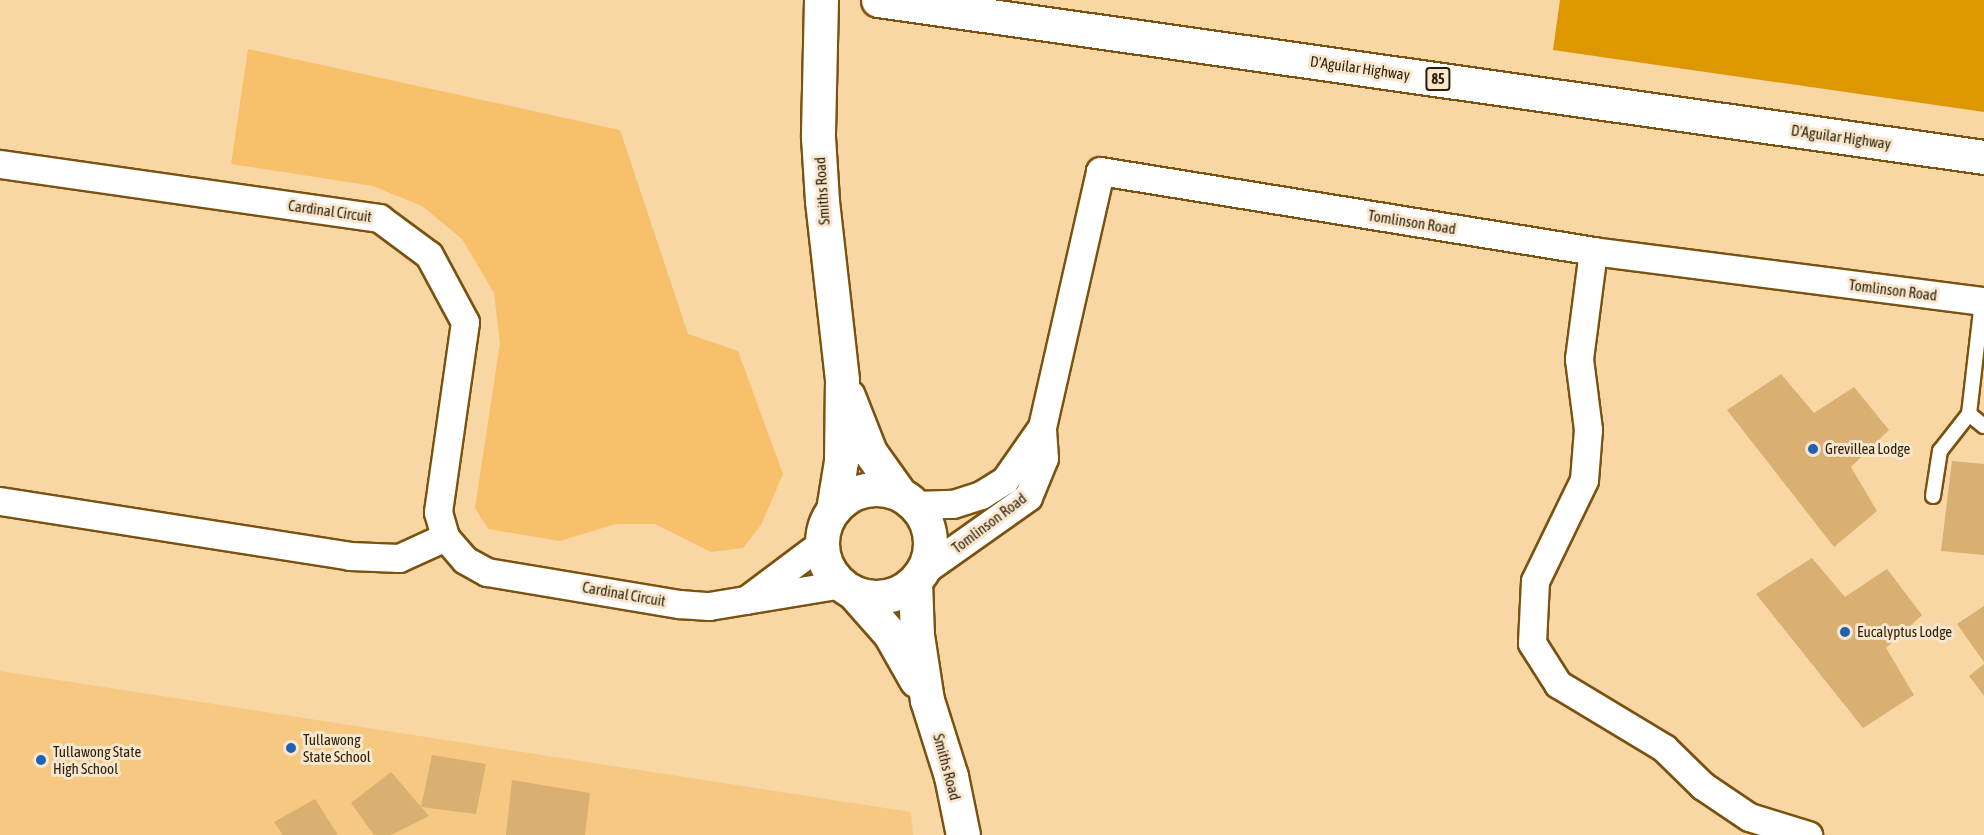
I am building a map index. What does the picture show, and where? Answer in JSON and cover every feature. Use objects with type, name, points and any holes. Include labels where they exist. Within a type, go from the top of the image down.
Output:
[{"type":"main road","name":"Smiths Road","points":[[820,0],[818,66],[823,212],[842,380],[841,461],[833,510]]},
{"type":"main road","name":"D'Aguilar Highway","points":[[878,0],[1984,157]]},
{"type":"main road","name":"Smiths Road","points":[[842,380],[870,452],[907,500]]},
{"type":"main road","points":[[882,489],[907,500],[925,520],[930,537],[918,576],[886,596],[847,588],[827,566],[822,543],[833,510],[846,498],[863,490],[882,489]]},
{"type":"main road","name":"Smiths Road","points":[[918,576],[917,635],[927,700],[951,776],[963,835]]},
{"type":"main road","name":"Smiths Road","points":[[847,588],[890,634],[927,700]]},
{"type":"street","name":"Cardinal Circuit","points":[[0,164],[379,218],[429,255],[465,322],[438,512],[445,537],[465,560],[487,572],[679,604],[709,606],[847,588]]},
{"type":"street","name":"Tomlinson Road","points":[[918,576],[1028,497],[1044,458],[1042,428],[1100,171],[1593,251],[1983,301]]},
{"type":"street","points":[[1593,251],[1579,359],[1588,429],[1584,480],[1535,581],[1532,643],[1557,684],[1664,748],[1704,786],[1749,817],[1808,835]]},
{"type":"street","name":"Tomlinson Road","points":[[907,500],[953,504],[981,495],[1005,480],[1042,428]]},
{"type":"street","points":[[0,501],[350,556],[399,558],[445,537]]},
{"type":"street","name":"Cardinal Circuit","points":[[745,601],[822,543]]},
{"type":"lane","points":[[1933,496],[1940,451],[1969,414],[1983,301]]},
{"type":"lane","points":[[1969,414],[1984,426]]},
{"type":"shaded area","points":[[1560,0],[1984,0],[1984,112],[1553,50]]},
{"type":"shaded area","points":[[248,49],[620,130],[688,334],[738,351],[783,474],[761,525],[743,548],[711,552],[655,524],[616,524],[560,541],[488,529],[475,508],[500,343],[494,293],[462,239],[422,206],[373,186],[231,164]]},
{"type":"shaded area","name":"Tullawong State School","points":[[0,671],[911,812],[913,835],[0,835]]},
{"type":"building","name":"Grevillea Lodge","points":[[1781,374],[1814,413],[1854,387],[1889,430],[1851,467],[1877,511],[1834,547],[1727,410]]},
{"type":"building","points":[[1952,461],[1984,464],[1984,555],[1941,551]]},
{"type":"building","name":"Eucalyptus Lodge","points":[[1812,558],[1845,597],[1887,569],[1922,615],[1886,648],[1914,695],[1863,728],[1756,594]]},
{"type":"building","points":[[1984,606],[1984,662],[1957,624]]},
{"type":"building","points":[[1984,664],[1984,696],[1969,676]]},
{"type":"building","points":[[432,755],[486,764],[476,814],[421,807]]},
{"type":"building","points":[[391,772],[429,816],[391,835],[374,835],[351,803]]},
{"type":"building","points":[[512,780],[590,793],[585,835],[506,835]]},
{"type":"building","points":[[315,799],[338,835],[283,835],[274,822]]},
{"type":"place","name":"Grevillea Lodge","points":[[1813,449]]},
{"type":"place","name":"Eucalyptus Lodge","points":[[1845,632]]},
{"type":"place","name":"Tullawong State School","points":[[291,748]]},
{"type":"place","name":"Tullawong State High School","points":[[41,760]]}]
